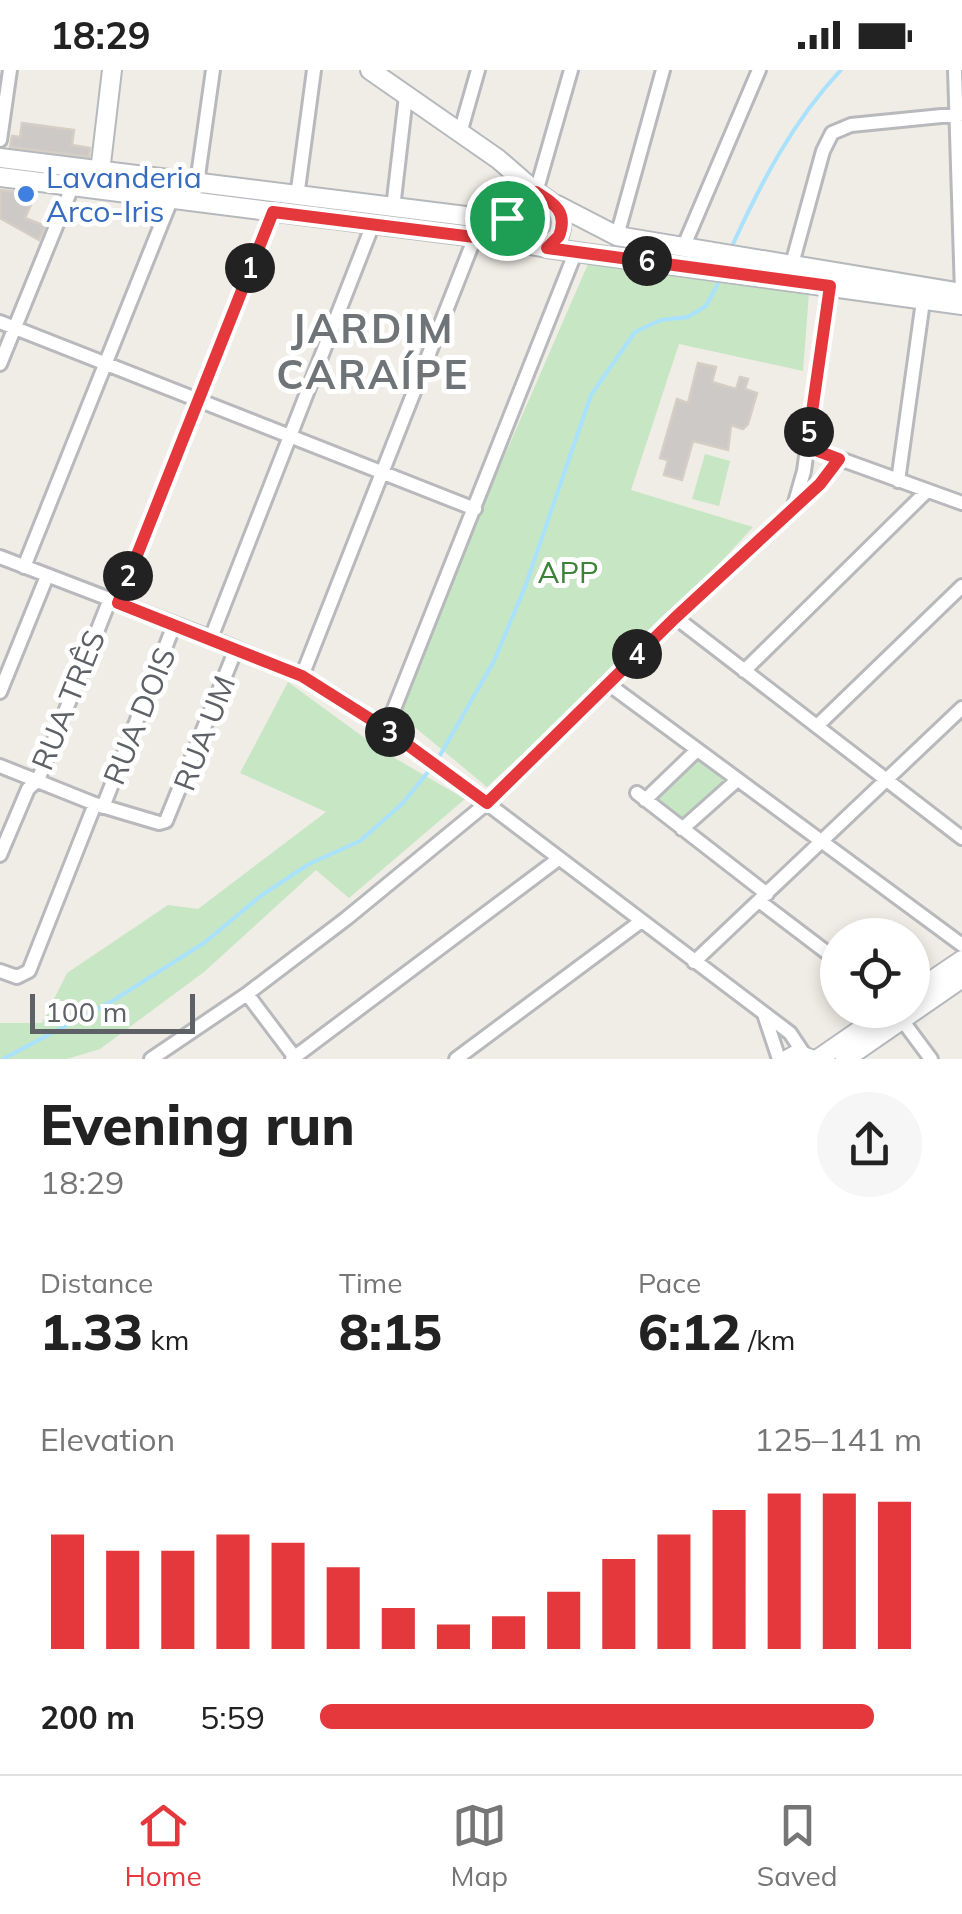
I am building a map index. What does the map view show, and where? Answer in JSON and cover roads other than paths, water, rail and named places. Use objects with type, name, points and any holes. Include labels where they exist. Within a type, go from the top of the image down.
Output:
[{"type":"street","points":[[0,140],[10,70]]},
{"type":"street","points":[[99,181],[112,70]]},
{"type":"street","points":[[197,184],[213,70]]},
{"type":"street","points":[[297,197],[314,70]]},
{"type":"street","points":[[370,70],[498,159],[536,192],[617,236],[792,264],[962,305]]},
{"type":"street","points":[[460,133],[478,70]]},
{"type":"street","points":[[536,192],[571,70]]},
{"type":"street","points":[[617,236],[664,70]]},
{"type":"street","points":[[683,248],[759,70]]},
{"type":"street","points":[[0,158],[171,200],[830,286],[962,293],[956,70]]},
{"type":"street","points":[[393,208],[406,96]]},
{"type":"street","points":[[792,264],[823,151],[832,133],[851,125],[958,114]]},
{"type":"street","points":[[498,159],[507,229],[514,242]]},
{"type":"street","points":[[0,177],[72,187],[99,181],[197,184],[498,220],[508,214],[518,199],[536,192]]},
{"type":"street","points":[[0,364],[72,187]]},
{"type":"street","points":[[24,567],[171,200]]},
{"type":"street","points":[[547,248],[562,230],[557,205]]},
{"type":"street","name":"RUA TRÊS","points":[[0,855],[28,790],[38,780],[114,601],[273,212]]},
{"type":"street","points":[[211,638],[372,224]]},
{"type":"street","points":[[302,676],[475,237]]},
{"type":"street","points":[[386,729],[576,251]]},
{"type":"street","points":[[793,508],[807,447],[830,286]]},
{"type":"street","points":[[898,481],[924,293]]},
{"type":"street","points":[[0,322],[474,508]]},
{"type":"street","points":[[807,447],[962,504]]},
{"type":"street","points":[[151,1059],[248,994],[487,803],[607,683],[820,484],[839,459]]},
{"type":"street","points":[[744,670],[926,492]]},
{"type":"street","points":[[0,557],[302,676],[386,729],[790,1033],[805,1058],[868,1028]]},
{"type":"street","points":[[0,692],[47,576]]},
{"type":"street","points":[[817,726],[962,586]]},
{"type":"street","points":[[675,618],[962,838]]},
{"type":"street","name":"RUA DOIS","points":[[0,971],[17,977],[29,972],[174,625]]},
{"type":"street","name":"RUA UM","points":[[99,805],[159,822],[171,816],[236,649]]},
{"type":"street","points":[[607,683],[962,945]]},
{"type":"street","points":[[694,962],[960,713]]},
{"type":"street","points":[[696,750],[641,796],[820,945]]},
{"type":"street","points":[[0,766],[99,805]]},
{"type":"street","points":[[682,829],[736,781]]},
{"type":"street","points":[[248,994],[294,1059],[558,860]]},
{"type":"street","points":[[456,1059],[640,922]]},
{"type":"street","points":[[930,982],[962,960]]},
{"type":"street","points":[[930,996],[962,978]]},
{"type":"street","points":[[766,1017],[779,1059]]},
{"type":"street","points":[[845,1059],[881,1028]]},
{"type":"street","points":[[906,1028],[931,1059]]},
{"type":"waterway","points":[[733,244],[780,152],[841,70]]},
{"type":"waterway","points":[[439,757],[494,661],[525,587],[591,395],[635,332],[661,320],[688,317],[706,306],[721,278]]},
{"type":"waterway","points":[[3,1059],[114,1000],[204,943],[262,895],[309,864],[360,841],[402,804],[428,772]]},
{"type":"place","name":"Lavanderia Arco-Iris","points":[[26,194]]},
{"type":"district","name":"JARDIM CARAÍPE","points":[[373,351]]},
{"type":"park label","name":"APP","points":[[568,572]]}]
